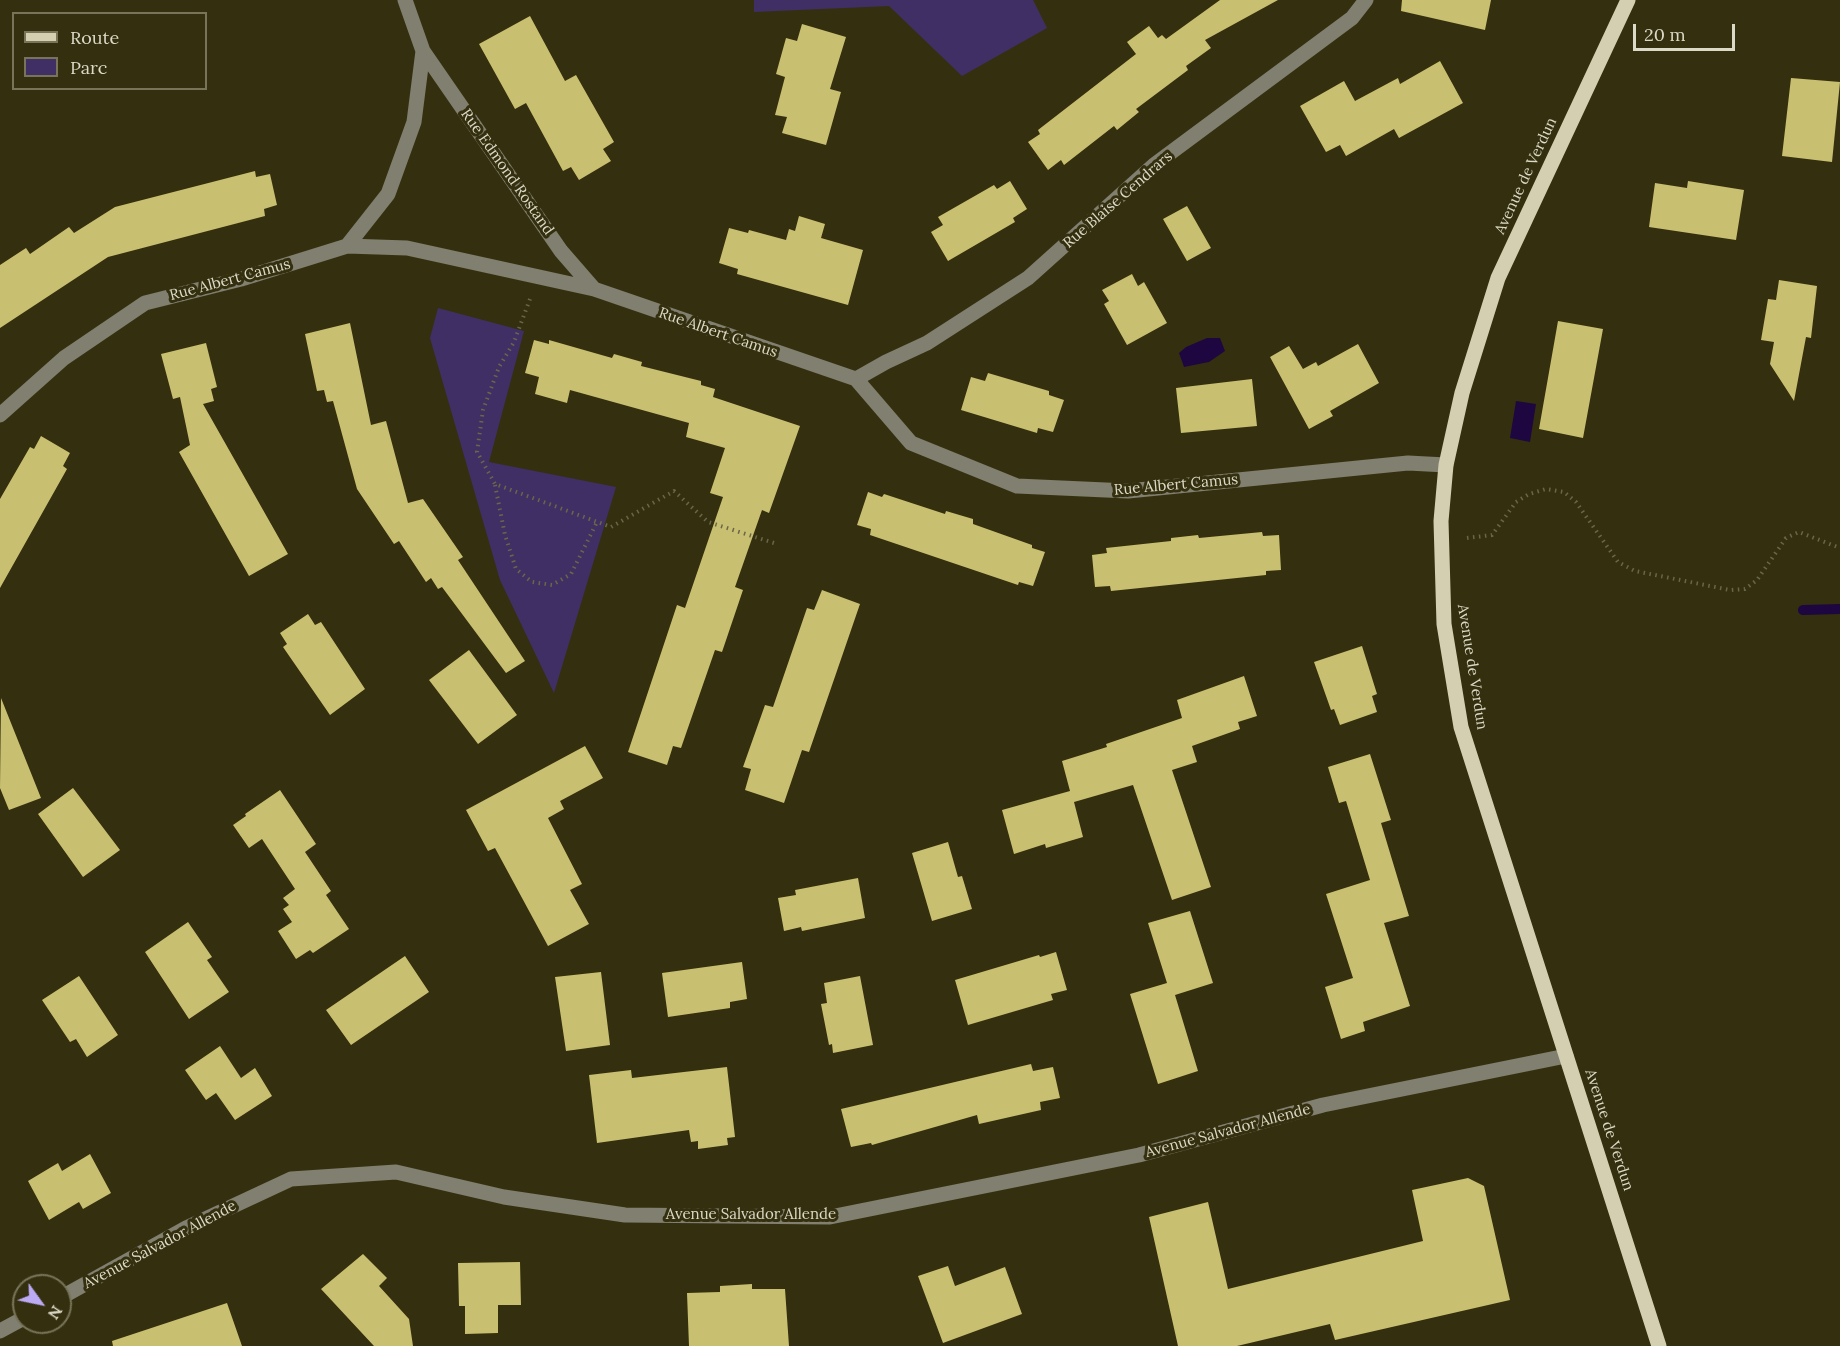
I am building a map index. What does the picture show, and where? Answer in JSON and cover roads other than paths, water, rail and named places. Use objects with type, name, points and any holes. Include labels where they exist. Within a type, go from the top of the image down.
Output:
[{"type":"main road","name":"Avenue de Verdun","points":[[1629,0],[1498,278],[1462,393],[1446,465],[1441,521],[1444,624],[1461,727],[1659,1346]]},
{"type":"street","name":"Rue Edmond Rostand","points":[[405,0],[423,51],[561,251],[594,289]]},
{"type":"street","name":"Rue Blaise Cendrars","points":[[856,379],[927,343],[1028,278],[1154,165],[1352,18],[1366,0]]},
{"type":"street","name":"Rue Edmond Rostand","points":[[347,246],[388,194],[414,122],[423,51]]},
{"type":"street","name":"Rue Albert Camus","points":[[0,415],[64,358],[145,303],[241,279],[347,246],[407,249],[594,289],[856,379],[911,443],[1017,486],[1128,491],[1408,463],[1446,465]]},
{"type":"street","name":"Avenue Salvador Allende","points":[[72,1291],[186,1228],[291,1179],[396,1172],[504,1197],[625,1215],[830,1217],[1139,1155],[1323,1105],[1566,1056]]},
{"type":"waterway","points":[[1803,610],[1840,609]]}]
